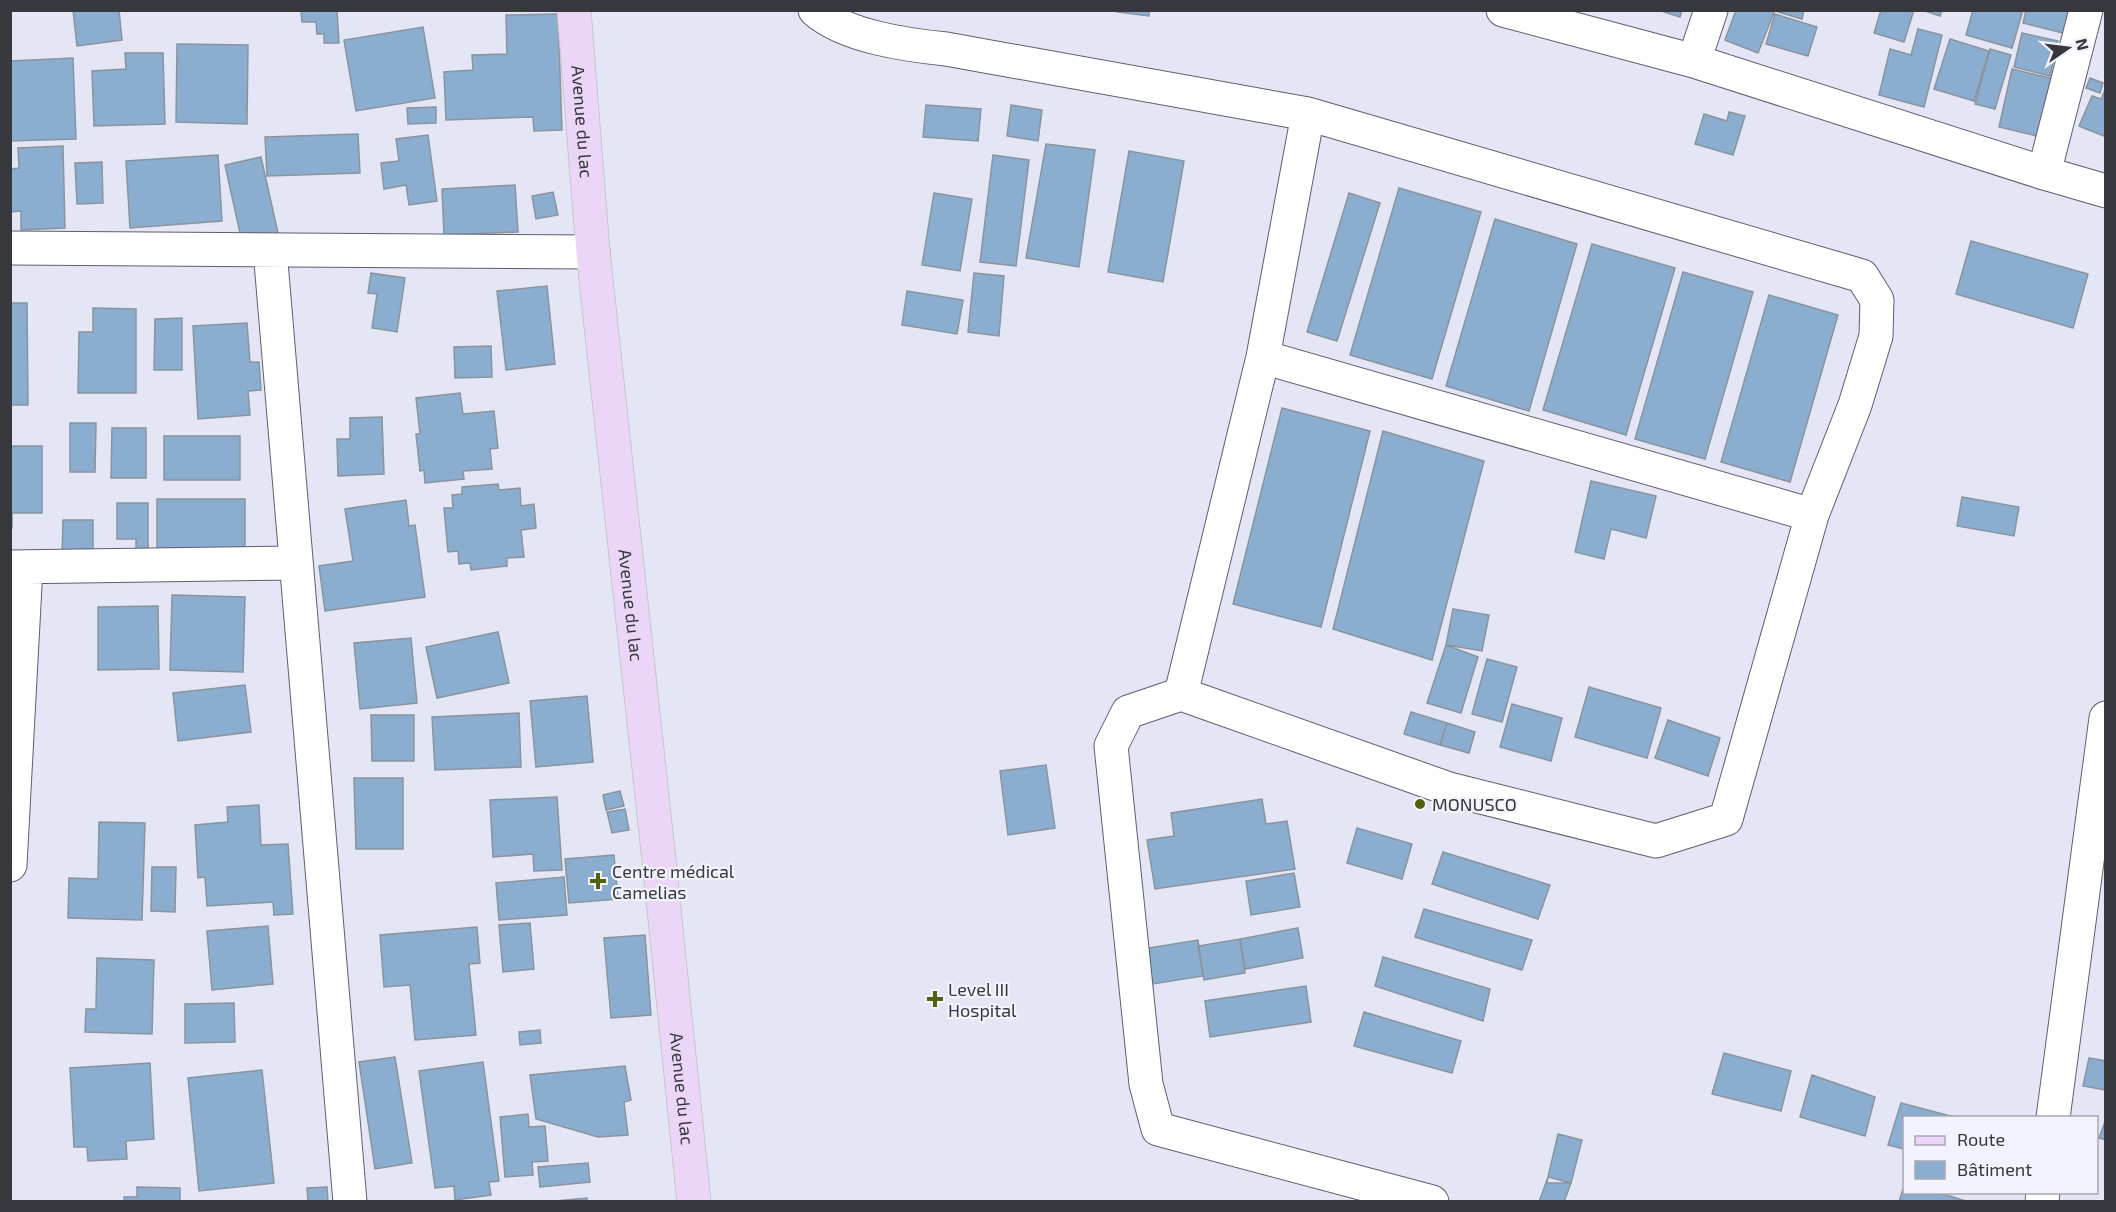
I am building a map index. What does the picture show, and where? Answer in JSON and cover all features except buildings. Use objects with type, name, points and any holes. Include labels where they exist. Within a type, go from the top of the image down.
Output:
[{"type":"main road","name":"Avenue du lac","points":[[574,10],[593,252],[694,1202]]},
{"type":"street","points":[[815,10],[827,21],[892,43],[946,50],[1308,114],[1862,276],[1877,300],[1876,336],[1856,405],[1812,515],[1726,819],[1656,841],[1449,789],[1181,694],[1128,712],[1111,746],[1146,1084],[1158,1129],[1432,1202]]},
{"type":"street","points":[[1503,10],[1694,61],[2106,191]]},
{"type":"street","points":[[1694,61],[1712,10]]},
{"type":"street","points":[[2044,173],[2086,10]]},
{"type":"street","points":[[1181,694],[1263,357],[1308,114]]},
{"type":"street","points":[[10,248],[593,252]]},
{"type":"street","points":[[270,250],[350,1202]]},
{"type":"street","points":[[1263,357],[1812,515]]},
{"type":"street","points":[[10,865],[18,567],[296,562]]},
{"type":"street","points":[[2053,1116],[2105,726]]},
{"type":"place","name":"MONUSCO","points":[[1420,804]]},
{"type":"place","name":"Centre médical Camelias","points":[[598,881]]},
{"type":"place","name":"Level III Hospital","points":[[935,999]]}]
